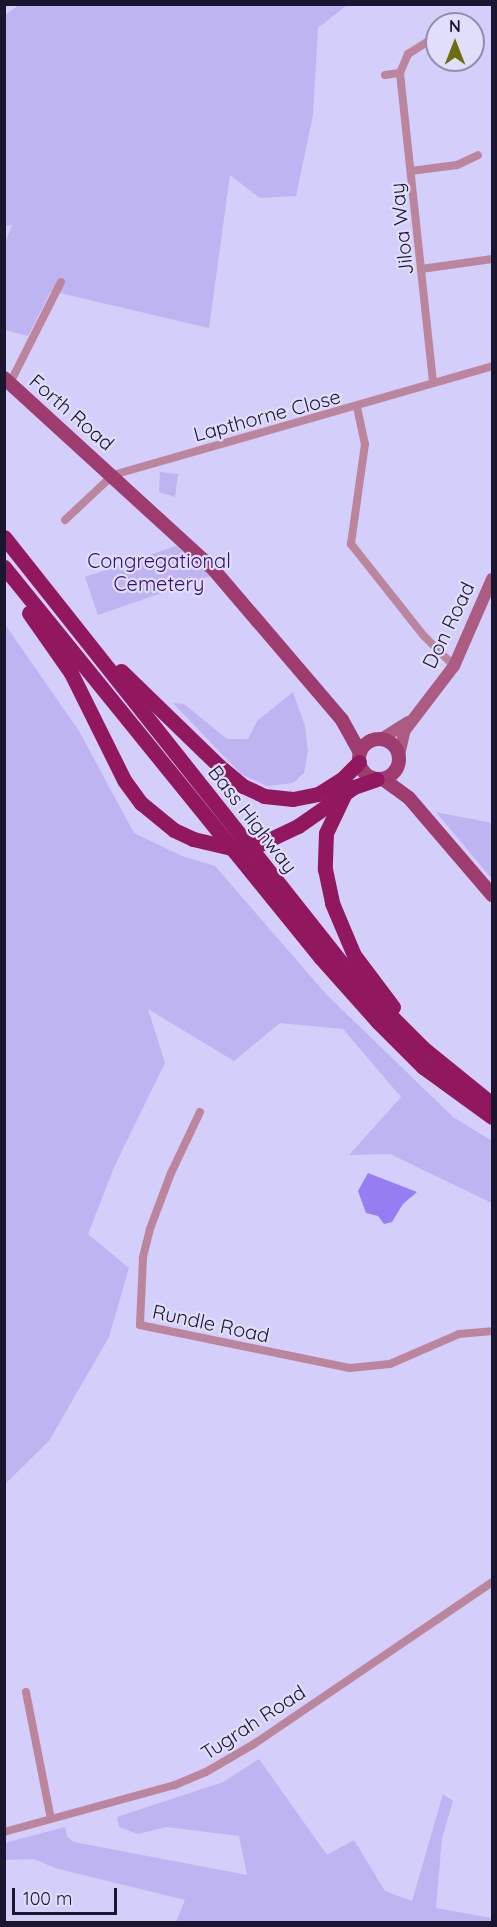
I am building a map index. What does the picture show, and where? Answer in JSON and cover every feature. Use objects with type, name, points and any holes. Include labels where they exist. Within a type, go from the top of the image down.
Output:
[{"type":"highway","name":"Bass Highway","points":[[4,537],[356,981],[423,1048],[489,1101]]},
{"type":"highway","name":"Bass Highway","points":[[4,567],[378,1022],[423,1067],[492,1117]]},
{"type":"highway","points":[[28,568],[141,692],[243,786],[275,798],[306,797],[329,789],[360,757]]},
{"type":"highway","points":[[4,580],[58,651],[141,803],[174,830],[193,839],[229,847],[260,844],[280,837],[345,793],[380,779]]},
{"type":"highway","points":[[345,793],[330,819],[325,849],[330,895],[345,939],[376,987],[489,1101]]},
{"type":"main road","name":"Forth Road","points":[[7,381],[114,475],[214,570],[342,720]]},
{"type":"main road","name":"Don Road","points":[[398,762],[405,730],[454,666],[492,579]]},
{"type":"main road","name":"Don Road","points":[[376,739],[416,715]]},
{"type":"main road","points":[[342,720],[376,739],[393,744],[409,798]]},
{"type":"main road","points":[[342,720],[360,757],[363,771],[409,798],[492,894]]},
{"type":"main road","points":[[360,757],[376,739]]},
{"type":"main road","points":[[380,779],[398,762]]},
{"type":"street","points":[[385,75],[399,73],[408,54],[425,43]]},
{"type":"street","name":"Jiloa Way","points":[[399,73],[433,382]]},
{"type":"street","points":[[411,171],[456,165],[478,155]]},
{"type":"street","points":[[422,269],[492,259]]},
{"type":"street","points":[[7,381],[61,282]]},
{"type":"street","name":"Lapthorne Close","points":[[64,520],[114,475],[357,408],[433,382],[492,366]]},
{"type":"street","points":[[357,408],[365,444],[351,544],[424,636],[454,666]]},
{"type":"street","name":"Rundle Road","points":[[200,1112],[150,1229],[143,1258],[140,1325],[367,1368],[390,1364],[459,1334],[492,1331]]},
{"type":"street","name":"Tugrah Road","points":[[4,1832],[206,1772],[254,1744],[492,1582]]},
{"type":"street","points":[[26,1692],[51,1819]]},
{"type":"green space","points":[[20,4],[347,5],[318,28],[313,115],[296,196],[260,198],[230,175],[209,328],[51,291],[28,336],[5,330],[5,243],[12,225],[5,226],[4,16]]},
{"type":"green space","points":[[160,472],[178,474],[175,497],[159,492]]},
{"type":"green space","name":"Congregational Cemetery","points":[[179,545],[211,576],[98,615],[85,577]]},
{"type":"green space","points":[[4,623],[79,731],[134,833],[182,856],[215,866],[325,993],[453,1117],[492,1141],[492,1203],[390,1154],[349,1155],[401,1097],[343,1029],[280,1023],[234,1061],[148,1009],[165,1063],[115,1165],[88,1234],[129,1268],[109,1337],[49,1441],[5,1484]]},
{"type":"green space","points":[[293,692],[305,726],[308,751],[304,773],[293,783],[267,786],[241,774],[173,703],[184,704],[227,739],[248,739],[257,721]]},
{"type":"green space","points":[[436,812],[492,823],[492,879]]},
{"type":"green space","points":[[259,1759],[327,1855],[354,1840],[385,1891],[412,1901],[443,1794],[453,1801],[442,1838],[436,1908],[492,1918],[492,1922],[176,1922],[185,1900],[55,1868],[34,1859],[5,1860],[5,1843],[65,1827],[67,1837],[74,1842],[247,1875],[239,1836],[166,1827],[138,1834],[119,1827],[117,1817],[223,1782]]},
{"type":"shaded area","points":[[368,1173],[417,1192],[403,1204],[392,1222],[384,1224],[378,1216],[366,1213],[358,1191]]}]
